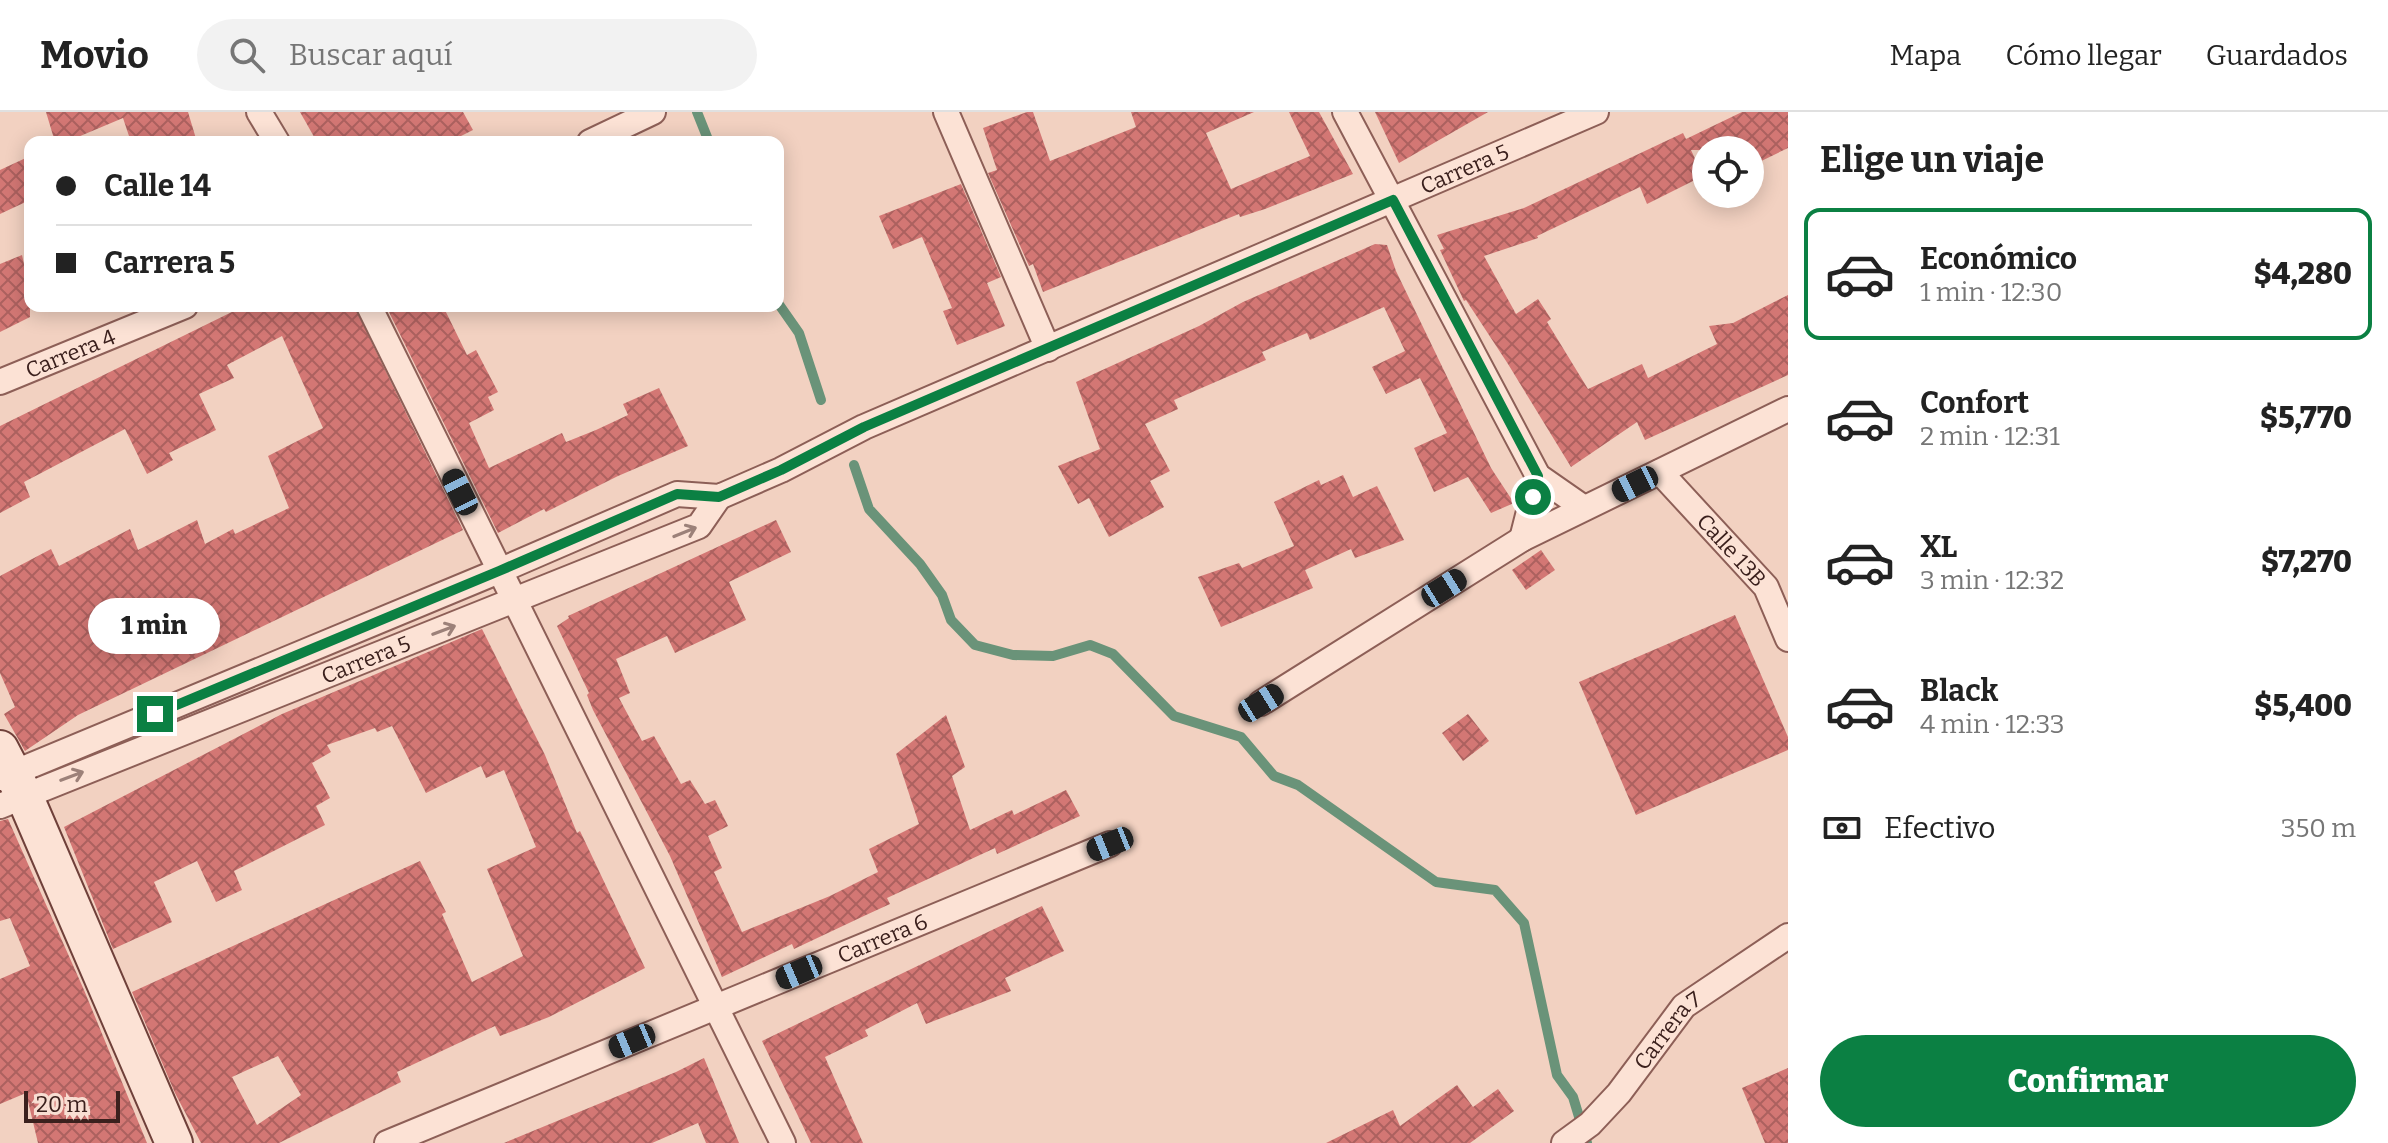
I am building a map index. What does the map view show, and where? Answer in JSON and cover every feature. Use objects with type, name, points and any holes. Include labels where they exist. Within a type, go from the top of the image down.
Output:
[{"type":"main road","points":[[7,780],[174,1143]]},
{"type":"street","points":[[259,112],[273,136]]},
{"type":"street","points":[[946,112],[1048,349]]},
{"type":"street","points":[[1345,112],[1538,476],[1584,508]]},
{"type":"street","name":"Carrera 5","points":[[7,780],[677,494],[719,497],[781,470],[864,427],[1596,112]]},
{"type":"street","points":[[603,136],[649,114]]},
{"type":"street","name":"Carrera 4","points":[[0,382],[170,312]]},
{"type":"street","points":[[372,312],[783,1143]]},
{"type":"street","points":[[1261,703],[1522,539],[1788,409]]},
{"type":"street","name":"Calle 13B","points":[[1660,472],[1766,587],[1788,639]]},
{"type":"street","points":[[1522,539],[1538,476]]},
{"type":"street","name":"Carrera 5","points":[[7,780],[515,602],[699,526],[719,497]]},
{"type":"street","name":"Carrera 6","points":[[387,1143],[1110,844]]},
{"type":"street","name":"Carrera 7","points":[[1564,1143],[1590,1124],[1619,1093],[1684,1006],[1788,936]]},
{"type":"building","points":[[46,112],[188,112],[195,136],[129,136],[123,118],[80,136],[53,136]]},
{"type":"building","points":[[300,112],[463,112],[473,130],[461,136],[314,136]]},
{"type":"building","points":[[1033,112],[1050,161],[1136,127],[1131,112],[1254,112],[1206,133],[1231,189],[1310,156],[1289,112],[1319,112],[1353,174],[1265,209],[1240,217],[1239,214],[1043,292],[1033,264],[1029,266],[988,173],[997,170],[983,128]]},
{"type":"building","points":[[1375,112],[1488,112],[1399,163]]},
{"type":"building","points":[[1742,112],[1788,112],[1788,148],[1764,160],[1764,136],[1692,136]]},
{"type":"building","points":[[1683,133],[1686,139],[1692,136],[1692,182],[1647,204],[1640,187],[1538,238],[1484,256],[1516,314],[1538,299],[1551,319],[1547,322],[1588,389],[1642,364],[1648,378],[1717,344],[1709,326],[1733,323],[1788,295],[1788,375],[1645,440],[1637,422],[1571,467],[1508,364],[1464,301],[1440,250],[1444,249],[1437,235],[1524,208]]},
{"type":"building","points":[[24,159],[24,203],[0,214],[0,170]]},
{"type":"building","points":[[961,184],[1001,277],[987,283],[1005,326],[957,345],[943,311],[952,308],[922,237],[893,249],[879,216]]},
{"type":"building","points":[[1375,244],[1387,245],[1396,271],[1491,468],[1514,503],[1491,513],[1468,477],[1434,492],[1414,448],[1447,433],[1420,378],[1386,394],[1372,367],[1405,351],[1384,307],[1310,340],[1307,333],[1262,352],[1266,360],[1174,400],[1178,409],[1145,424],[1170,471],[1150,481],[1164,507],[1109,537],[1089,498],[1078,504],[1058,466],[1100,449],[1076,382],[1199,326],[1243,302]]},
{"type":"building","points":[[22,255],[24,312],[30,312],[30,317],[0,332],[0,264]]},
{"type":"building","points":[[232,312],[357,312],[463,530],[78,715],[25,751],[4,714],[15,707],[0,673],[0,576],[51,549],[59,566],[130,529],[138,550],[197,520],[205,544],[233,529],[235,534],[289,508],[268,456],[323,428],[282,336],[227,365],[234,378],[199,394],[216,430],[169,453],[173,460],[147,474],[125,429],[24,482],[30,497],[0,513],[0,426]]},
{"type":"building","points":[[389,312],[446,312],[467,355],[476,350],[498,392],[488,397],[494,410],[469,423],[489,468],[562,433],[566,442],[628,415],[623,404],[659,388],[688,446],[546,512],[544,509],[498,533]]},
{"type":"building","points":[[1343,475],[1353,497],[1377,486],[1404,540],[1355,558],[1351,549],[1305,570],[1313,588],[1221,627],[1198,577],[1239,563],[1242,568],[1294,546],[1274,502],[1319,480],[1321,485]]},
{"type":"building","points":[[776,520],[791,552],[729,582],[746,620],[675,653],[667,636],[616,659],[630,693],[619,698],[642,741],[654,736],[681,784],[690,780],[705,804],[715,800],[728,826],[708,836],[722,868],[714,872],[742,932],[830,896],[878,872],[869,849],[919,824],[896,754],[946,715],[965,767],[952,776],[970,830],[1012,810],[1014,815],[1066,790],[1080,816],[997,854],[995,848],[887,898],[890,904],[794,949],[792,944],[722,977],[670,856],[593,710],[587,695],[589,693],[557,626],[568,616]]},
{"type":"building","points":[[1541,550],[1555,570],[1526,590],[1512,570]]},
{"type":"building","points":[[1735,615],[1788,737],[1788,750],[1636,815],[1579,682]]},
{"type":"building","points":[[482,629],[545,755],[577,833],[580,831],[645,968],[549,1017],[500,1036],[495,1026],[397,1072],[401,1082],[279,1143],[201,1143],[175,1093],[132,992],[420,861],[446,912],[442,914],[472,982],[523,956],[487,869],[536,847],[504,770],[486,778],[481,766],[426,793],[392,726],[377,732],[375,728],[327,745],[331,752],[312,763],[330,798],[316,806],[325,825],[234,871],[242,890],[216,902],[197,861],[154,882],[172,922],[113,949],[64,827],[282,714]],"holes":[[[278,1056],[301,1095],[257,1125],[232,1077]]]},
{"type":"building","points":[[1468,714],[1489,741],[1463,761],[1442,733]]},
{"type":"building","points":[[8,819],[84,990],[147,1143],[38,1143],[26,1093],[0,1104],[0,979],[30,966],[10,918],[0,921],[0,821]]},
{"type":"building","points":[[1042,906],[1064,951],[1005,978],[1011,991],[926,1024],[917,1003],[865,1030],[868,1036],[825,1057],[863,1143],[811,1143],[762,1041]]},
{"type":"building","points":[[704,1058],[739,1143],[706,1143],[698,1123],[652,1143],[504,1143],[676,1072]]},
{"type":"building","points":[[1788,1068],[1788,1143],[1765,1143],[1742,1088]]},
{"type":"building","points":[[1457,1085],[1473,1107],[1498,1089],[1514,1111],[1470,1143],[1326,1143],[1393,1110],[1400,1126]]},
{"type":"waterway","points":[[697,112],[707,136]]},
{"type":"waterway","points":[[784,312],[799,333],[821,400]]},
{"type":"waterway","points":[[854,465],[869,509],[920,564],[942,595],[951,620],[975,645],[1013,655],[1053,656],[1090,645],[1113,654],[1174,716],[1241,737],[1274,776],[1298,785],[1436,882],[1495,890],[1524,923],[1557,1075],[1573,1097],[1587,1143]]},
{"type":"route","points":[[155,714],[677,494],[719,497],[781,470],[864,427],[1393,200],[1538,476],[1533,497]]}]
